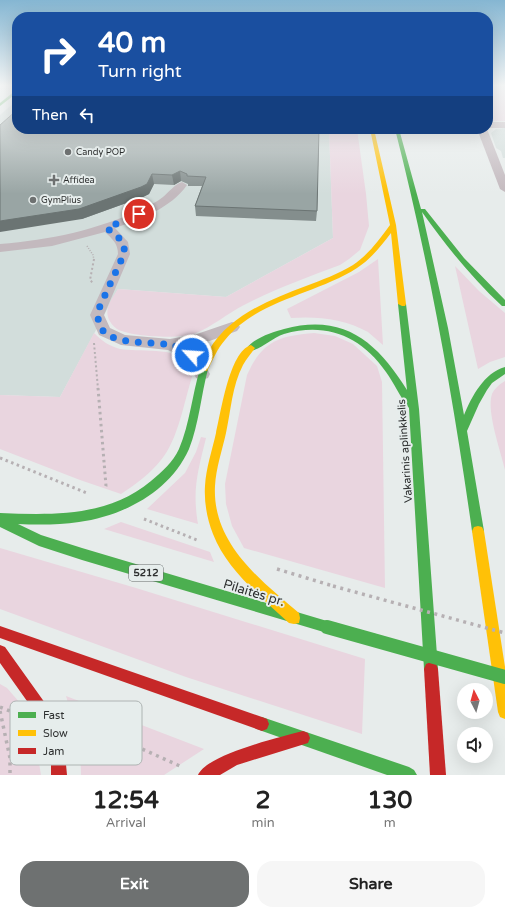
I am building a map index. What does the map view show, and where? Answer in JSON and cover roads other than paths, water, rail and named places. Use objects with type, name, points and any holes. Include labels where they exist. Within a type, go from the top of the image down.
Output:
[{"type":"main road","name":"Vakarinis aplinkkelis","points":[[373,134],[393,225],[414,410],[438,775]]},
{"type":"main road","points":[[398,134],[418,203],[437,289],[462,430],[505,712]]},
{"type":"main road","points":[[418,203],[459,259],[488,291],[505,304]]},
{"type":"main road","points":[[0,518],[58,520],[89,517],[121,508],[136,499],[157,483],[174,466],[184,447],[191,428],[202,374],[211,351],[232,327],[250,314],[357,266],[375,250],[393,225]]},
{"type":"main road","points":[[294,618],[260,588],[228,551],[212,515],[209,493],[212,473],[233,379],[240,362],[249,348],[263,338],[277,332],[295,328],[319,327],[339,330],[361,340],[384,362],[414,410]]},
{"type":"main road","points":[[462,430],[483,385],[495,374],[505,370]]},
{"type":"main road","name":"Pilaitės pr.","points":[[0,521],[39,540],[82,554],[327,628],[505,677]]},
{"type":"main road","points":[[0,632],[409,775]]},
{"type":"main road","points":[[0,652],[35,701]]},
{"type":"main road","points":[[206,775],[233,759],[262,749],[303,738]]},
{"type":"main road","points":[[59,765],[59,775]]},
{"type":"street","points":[[493,125],[505,125]]},
{"type":"street","points":[[484,134],[505,189]]},
{"type":"street","points":[[0,248],[31,246],[62,241],[107,228],[164,202],[175,194],[182,185]]},
{"type":"street","points":[[107,228],[124,242],[125,248],[124,254],[97,315],[104,331],[121,340],[170,345],[184,350],[192,355],[196,360],[202,374]]},
{"type":"street","points":[[170,345],[199,339],[232,327]]},
{"type":"place","name":"Candy POP","points":[[68,152]]},
{"type":"place","name":"Affidea","points":[[54,180]]},
{"type":"place","name":"GymPlius","points":[[33,200]]}]
